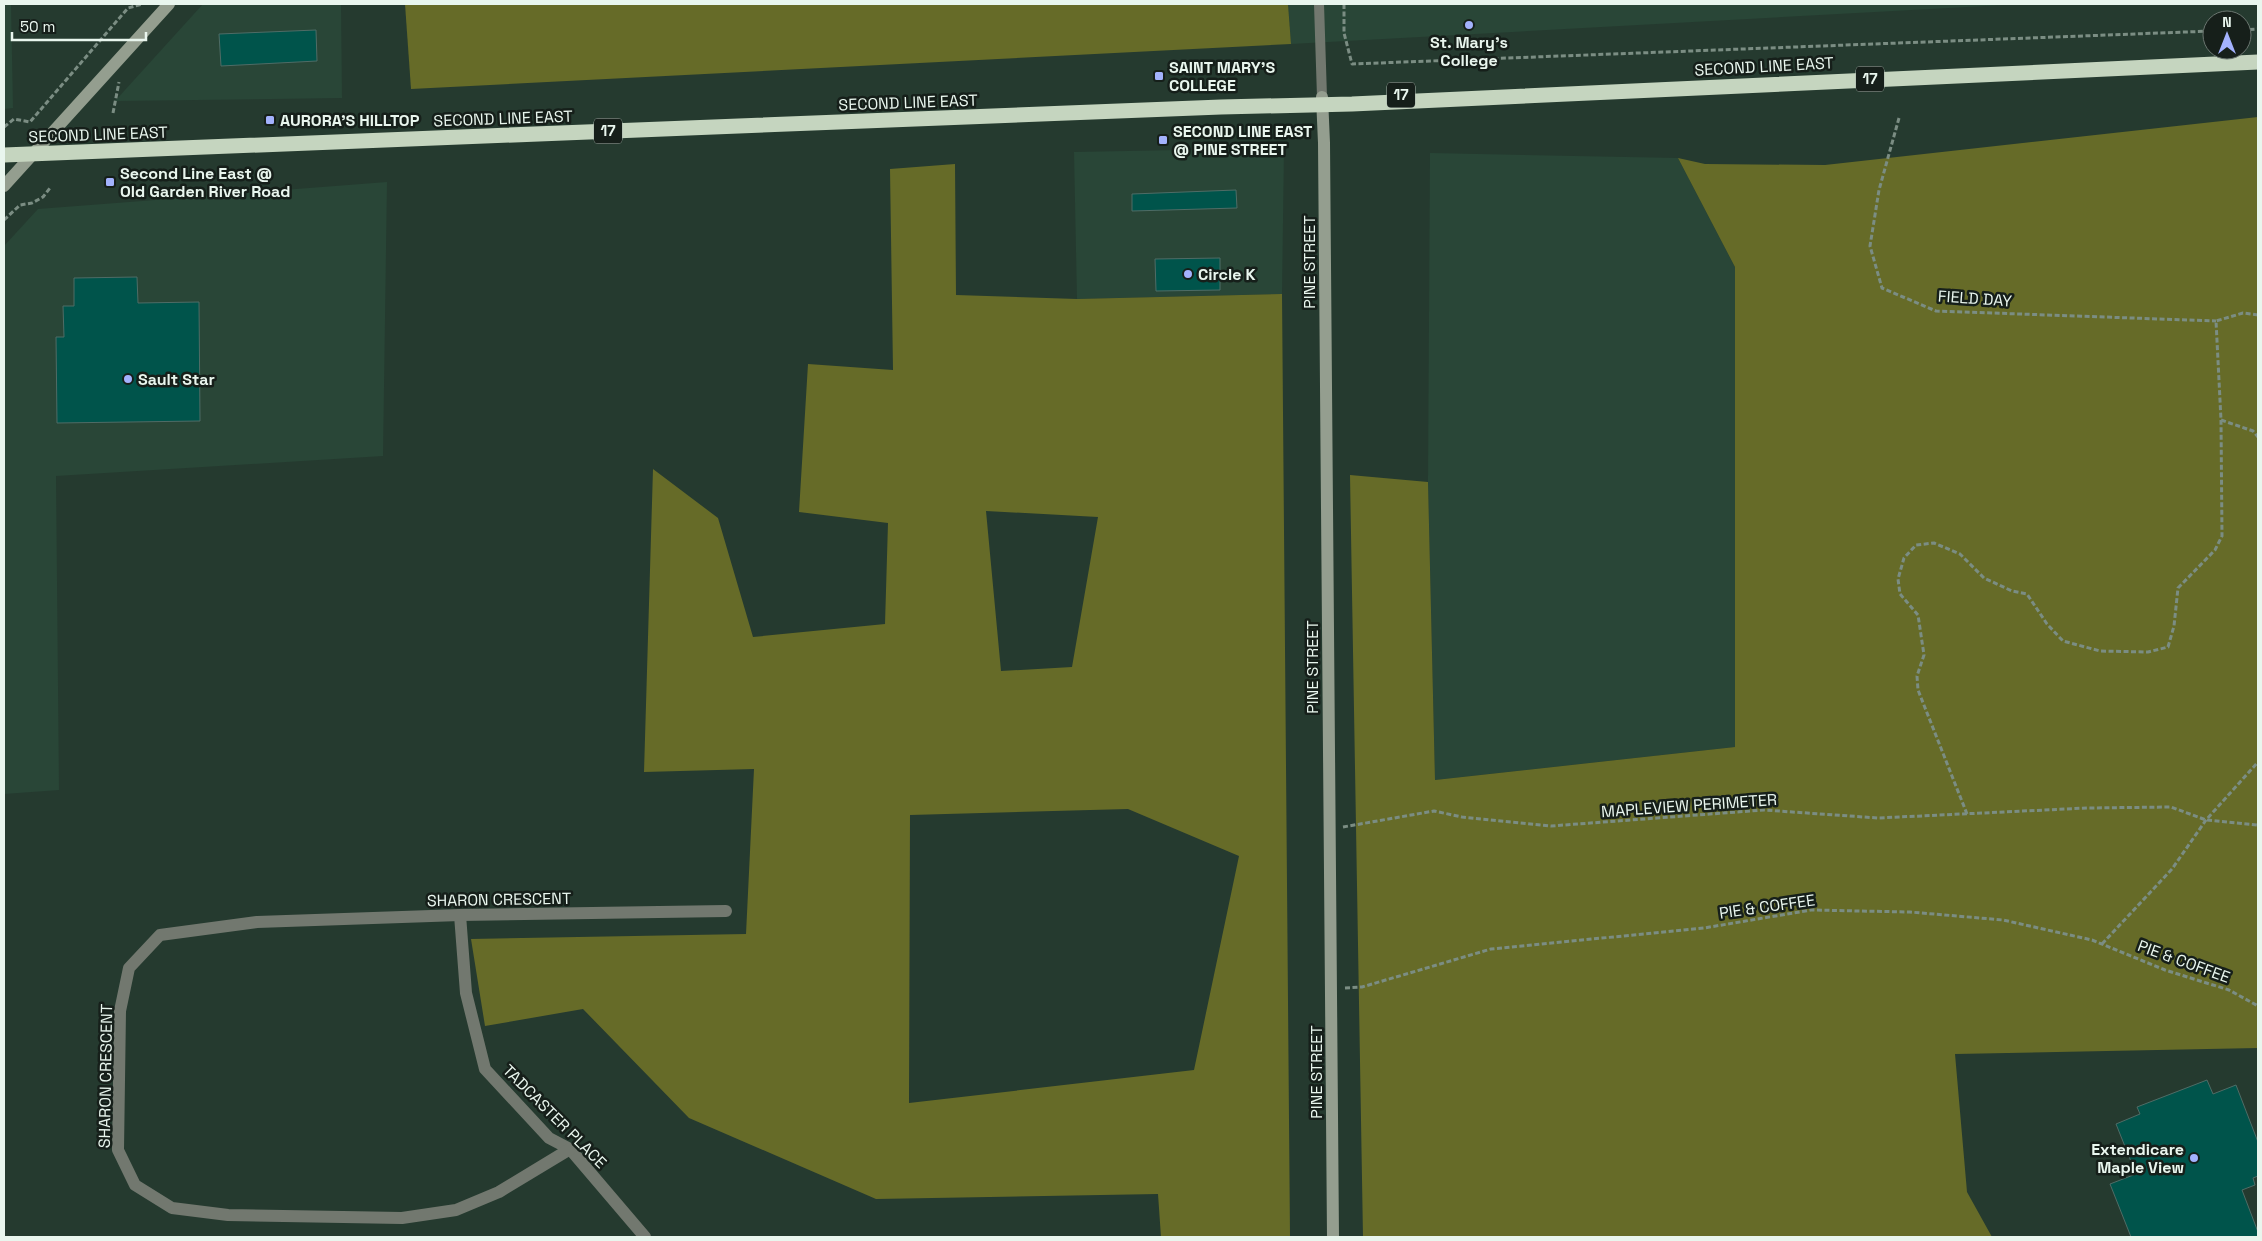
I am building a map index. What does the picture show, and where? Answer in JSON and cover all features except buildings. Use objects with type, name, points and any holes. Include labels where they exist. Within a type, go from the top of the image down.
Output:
[{"type":"highway","name":"SECOND LINE EAST","points":[[4,155],[1183,109],[1322,101],[1481,97],[2258,62]]},
{"type":"street","points":[[4,186],[169,4]]},
{"type":"street","name":"PINE STREET","points":[[1322,101],[1333,1237]]},
{"type":"street","name":"SHARON CRESCENT","points":[[570,1150],[499,1192],[456,1210],[402,1218],[228,1215],[172,1208],[135,1186],[118,1150],[120,1011],[129,968],[160,935],[257,922],[460,915],[726,911]]},
{"type":"street","name":"TADCASTER PLACE","points":[[460,915],[466,993],[484,1069],[549,1138],[570,1150],[645,1237]]},
{"type":"lane","points":[[1319,4],[1322,101]]},
{"type":"path","points":[[4,127],[14,120],[30,122],[128,8],[143,4]]},
{"type":"path","points":[[1344,4],[1344,33],[1352,64],[2202,31]]},
{"type":"path","points":[[113,113],[119,81],[117,62]]},
{"type":"path","name":"FIELD DAY","points":[[1899,118],[1879,190],[1870,246],[1882,288],[1936,311],[2216,321]]},
{"type":"path","points":[[4,220],[20,205],[37,200],[50,188]]},
{"type":"path","points":[[1968,814],[1918,690],[1916,676],[1924,655],[1923,645],[1918,615],[1900,594],[1898,579],[1904,558],[1916,545],[1934,543],[1960,554],[1984,578],[2012,591],[2027,594],[2047,624],[2063,641],[2100,651],[2148,652],[2168,647],[2174,626],[2178,588],[2216,550],[2222,536],[2221,420],[2216,321],[2243,313],[2258,315]]},
{"type":"path","points":[[2221,420],[2253,431],[2258,437]]},
{"type":"path","points":[[2102,944],[2172,869],[2206,820],[2258,762]]},
{"type":"path","name":"MAPLEVIEW PERIMETER","points":[[1330,830],[1434,811],[1462,817],[1551,826],[1764,810],[1878,818],[2171,807],[2206,820],[2258,825]]},
{"type":"path","name":"PIE & COFFEE","points":[[1331,988],[1362,987],[1491,949],[1704,928],[1811,910],[1910,912],[2003,920],[2092,940],[2165,970],[2229,990],[2258,1006]]},
{"type":"shaded area","points":[[4,4],[11,4],[13,108],[4,109]]},
{"type":"shaded area","points":[[203,4],[341,4],[342,98],[115,101]]},
{"type":"shaded area","name":"St. Mary's College","points":[[1288,4],[2004,4],[2004,5],[1291,44]]},
{"type":"shaded area","points":[[1284,148],[1282,294],[1077,299],[1074,152]]},
{"type":"shaded area","points":[[1430,153],[1678,158],[1735,267],[1735,747],[1435,780],[1428,482]]},
{"type":"shaded area","points":[[387,182],[383,456],[56,476],[59,790],[4,794],[4,246],[38,209]]},
{"type":"green space","points":[[405,4],[1288,4],[1291,44],[411,89]]},
{"type":"green space","points":[[2258,117],[2258,1048],[1955,1054],[1967,1192],[1992,1237],[1363,1237],[1350,475],[1428,482],[1435,780],[1735,747],[1735,267],[1678,158],[1705,164],[1825,165]]},
{"type":"green space","points":[[955,164],[956,295],[1077,299],[1282,294],[1290,1237],[1161,1237],[1158,1194],[876,1199],[689,1118],[583,1009],[485,1026],[471,939],[746,934],[754,769],[644,772],[653,469],[718,518],[753,637],[885,624],[888,523],[799,512],[808,364],[893,370],[890,169]],"holes":[[[986,511],[1098,517],[1072,667],[1001,671]],[[1128,809],[1239,856],[1194,1070],[909,1103],[910,815]]]},
{"type":"place","name":"St. Mary's College","points":[[1469,25]]},
{"type":"place","name":"SAINT MARY'S COLLEGE","points":[[1159,76]]},
{"type":"place","name":"AURORA'S HILLTOP","points":[[270,120]]},
{"type":"place","name":"SECOND LINE EAST @ PINE STREET","points":[[1163,140]]},
{"type":"place","name":"Second Line East @ Old Garden River Road","points":[[110,182]]},
{"type":"place","name":"Circle K","points":[[1188,274]]},
{"type":"place","name":"Sault Star","points":[[128,379]]},
{"type":"place","name":"Extendicare Maple View","points":[[2194,1158]]}]
